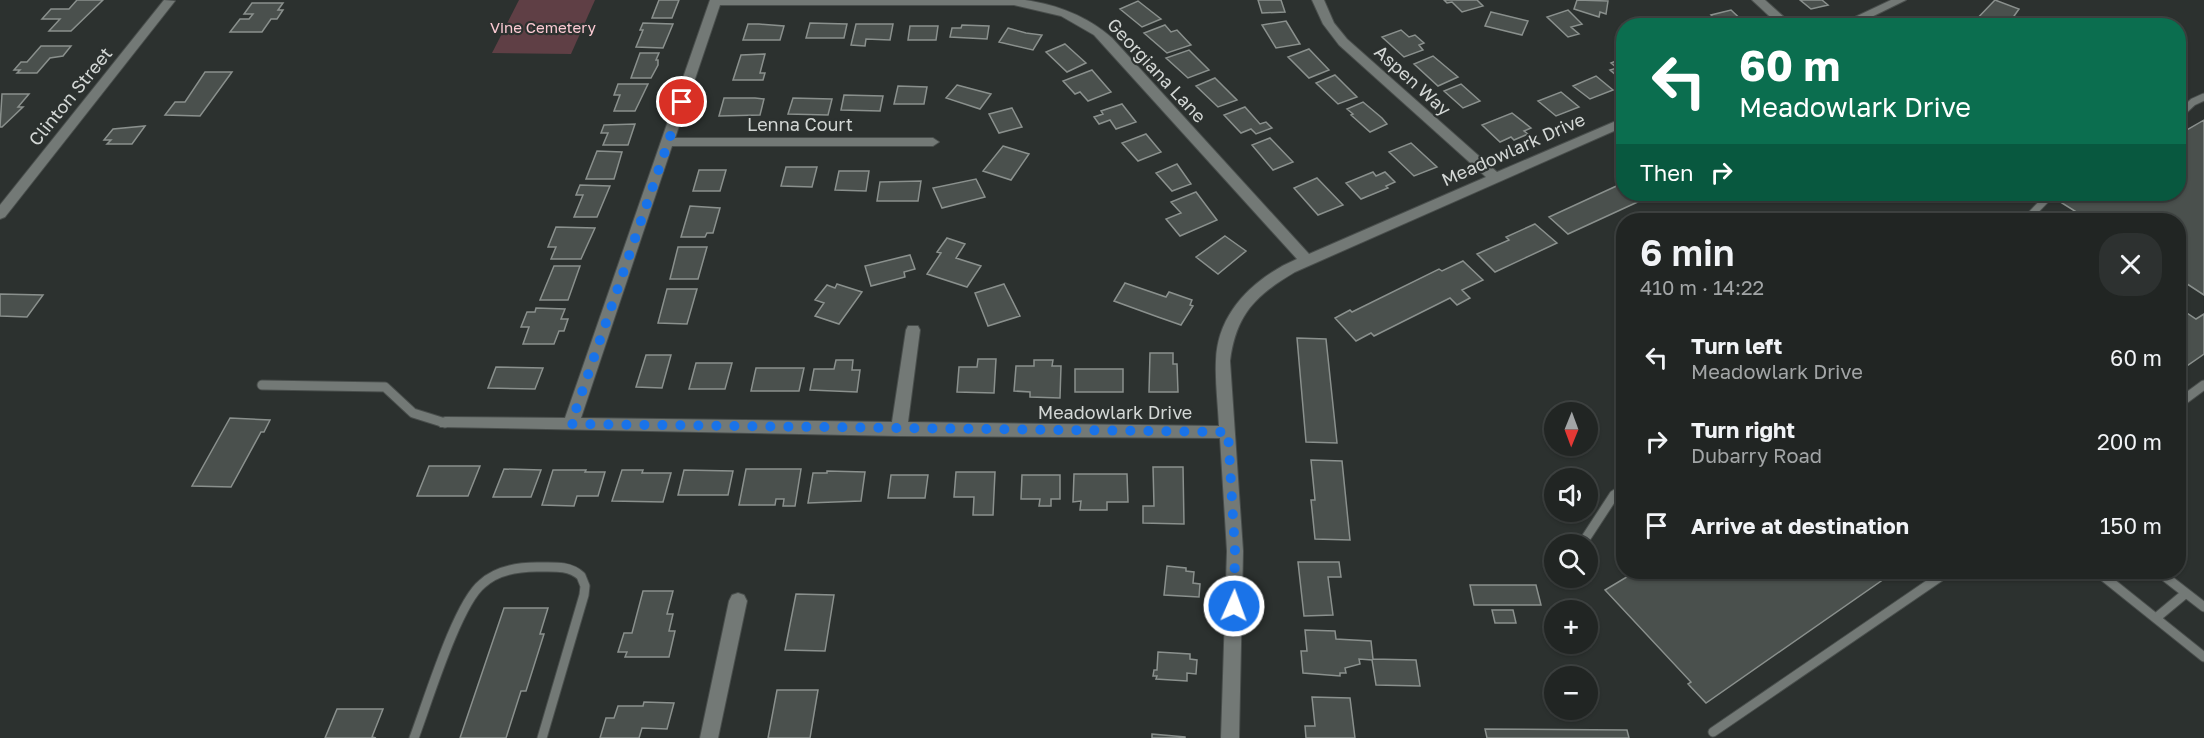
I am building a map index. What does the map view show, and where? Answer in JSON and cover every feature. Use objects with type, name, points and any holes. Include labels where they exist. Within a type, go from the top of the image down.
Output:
[{"type":"street","name":"Aspen Way","points":[[1318,0],[1329,24],[1343,42],[1495,178]]},
{"type":"street","points":[[1758,0],[1779,18]]},
{"type":"street","points":[[1860,18],[1900,0]]},
{"type":"street","name":"Clinton Street","points":[[0,214],[169,1]]},
{"type":"street","points":[[571,424],[716,1]]},
{"type":"street","name":"Georgiana Lane","points":[[716,1],[1014,2],[1049,8],[1074,17],[1095,29],[1108,41],[1307,261]]},
{"type":"street","name":"Meadowlark Drive","points":[[445,423],[1228,432],[1223,360],[1226,339],[1234,318],[1246,300],[1269,279],[1616,125]]},
{"type":"street","name":"Lenna Court","points":[[668,142],[933,142]]},
{"type":"street","points":[[899,430],[913,330]]},
{"type":"street","points":[[1228,432],[1235,551],[1230,738]]},
{"type":"street","points":[[709,738],[738,601]]},
{"type":"lane","points":[[2186,109],[2204,97]]},
{"type":"lane","points":[[2033,213],[2044,201]]},
{"type":"lane","points":[[262,385],[385,387],[413,413],[445,423]]},
{"type":"lane","points":[[2186,398],[2204,385]]},
{"type":"lane","points":[[1589,534],[1616,494]]},
{"type":"lane","points":[[414,738],[464,607],[476,589],[491,577],[513,568],[564,567],[581,576],[585,586],[584,595],[542,738]]},
{"type":"lane","points":[[1713,732],[1937,579]]},
{"type":"lane","points":[[2107,579],[2204,657]]},
{"type":"lane","points":[[2168,579],[2204,607]]},
{"type":"lane","points":[[2156,618],[2186,593]]},
{"type":"green space","name":"Vine Cemetery","points":[[519,0],[595,0],[571,54],[492,53]]},
{"type":"building","points":[[77,0],[103,0],[71,31],[49,31],[60,19],[42,19],[51,9],[69,9]]},
{"type":"building","points":[[659,0],[679,0],[672,18],[652,18]]},
{"type":"building","points":[[1258,0],[1281,0],[1285,12],[1262,13]]},
{"type":"building","points":[[1444,0],[1477,0],[1483,6],[1462,12],[1452,2],[1447,3]]},
{"type":"building","points":[[1577,0],[1608,1],[1606,14],[1600,12],[1599,17],[1574,9]]},
{"type":"building","points":[[1800,0],[1822,0],[1828,5],[1811,9]]},
{"type":"building","points":[[1995,0],[2019,9],[2013,18],[1978,18]]},
{"type":"building","points":[[1138,1],[1161,19],[1142,27],[1120,9]]},
{"type":"building","points":[[252,3],[283,3],[278,10],[283,10],[277,19],[271,19],[262,32],[230,32],[240,19],[249,19],[253,14],[244,14]]},
{"type":"building","points":[[1568,10],[1582,24],[1571,27],[1579,34],[1568,37],[1547,17]]},
{"type":"building","points":[[1731,10],[1740,18],[1714,18],[1711,15]]},
{"type":"building","points":[[1491,12],[1528,21],[1522,35],[1485,26]]},
{"type":"building","points":[[1286,21],[1300,44],[1276,48],[1262,25]]},
{"type":"building","points":[[643,23],[673,24],[663,48],[636,47],[643,30],[640,30]]},
{"type":"building","points":[[810,23],[847,24],[844,38],[806,38]]},
{"type":"building","points":[[748,24],[784,26],[780,40],[743,40]]},
{"type":"building","points":[[856,24],[893,24],[890,40],[866,39],[865,46],[851,45]]},
{"type":"building","points":[[962,25],[989,26],[987,39],[950,37],[952,28],[961,28]]},
{"type":"building","points":[[1165,25],[1171,32],[1177,30],[1191,45],[1167,53],[1144,33]]},
{"type":"building","points":[[910,26],[938,26],[936,40],[908,40]]},
{"type":"building","points":[[1008,28],[1042,35],[1033,50],[999,42]]},
{"type":"building","points":[[1401,30],[1409,37],[1415,35],[1424,43],[1419,45],[1423,50],[1404,57],[1382,37]]},
{"type":"building","points":[[1065,44],[1086,63],[1067,72],[1046,52]]},
{"type":"building","points":[[41,46],[71,46],[63,56],[50,58],[37,73],[17,73],[20,70],[14,70],[21,62],[27,62]]},
{"type":"building","points":[[1309,49],[1329,70],[1309,78],[1288,57]]},
{"type":"building","points":[[1189,50],[1209,70],[1188,78],[1166,58]]},
{"type":"building","points":[[640,53],[659,53],[656,60],[658,60],[658,65],[651,78],[631,78]]},
{"type":"building","points":[[765,54],[760,73],[765,73],[763,80],[733,80],[741,55]]},
{"type":"building","points":[[1433,56],[1458,77],[1438,86],[1414,64]]},
{"type":"building","points":[[1092,70],[1111,92],[1088,101],[1080,92],[1075,94],[1063,81]]},
{"type":"building","points":[[205,72],[232,72],[200,116],[165,115],[175,102],[185,102]]},
{"type":"building","points":[[1335,75],[1357,97],[1338,104],[1316,83]]},
{"type":"building","points":[[1596,76],[1613,90],[1590,99],[1573,86]]},
{"type":"building","points":[[1215,78],[1237,100],[1218,107],[1196,86]]},
{"type":"building","points":[[618,84],[648,84],[635,111],[614,111],[620,95],[614,95]]},
{"type":"building","points":[[1461,84],[1480,101],[1463,108],[1444,91]]},
{"type":"building","points":[[957,85],[991,94],[980,109],[946,98]]},
{"type":"building","points":[[898,86],[927,87],[924,104],[894,104]]},
{"type":"building","points":[[1561,92],[1579,107],[1556,116],[1538,101]]},
{"type":"building","points":[[2,94],[29,94],[18,107],[23,107],[0,127]]},
{"type":"building","points":[[844,95],[883,96],[880,111],[841,110]]},
{"type":"building","points":[[724,98],[764,99],[760,115],[719,116]]},
{"type":"building","points":[[793,98],[832,99],[828,115],[788,114]]},
{"type":"building","points":[[1363,102],[1387,124],[1370,132],[1351,115],[1353,114],[1347,109]]},
{"type":"building","points":[[1122,104],[1136,122],[1116,129],[1110,120],[1099,124],[1094,117],[1103,114],[1101,111]]},
{"type":"building","points":[[1245,107],[1260,124],[1266,122],[1272,128],[1256,134],[1251,129],[1241,133],[1224,115]]},
{"type":"building","points":[[1012,108],[1022,127],[999,133],[989,114]]},
{"type":"building","points":[[1512,113],[1531,128],[1524,131],[1528,134],[1514,140],[1511,137],[1500,142],[1482,125]]},
{"type":"building","points":[[2204,120],[2204,295],[2186,283],[2186,213],[2078,213],[2062,203],[2066,201],[2186,201],[2186,130]]},
{"type":"building","points":[[635,124],[628,145],[603,145],[608,133],[601,133],[604,125]]},
{"type":"building","points":[[145,126],[132,144],[107,144],[111,140],[104,140],[113,129]]},
{"type":"building","points":[[1146,134],[1161,152],[1138,161],[1122,143]]},
{"type":"building","points":[[1270,138],[1293,162],[1273,170],[1252,145]]},
{"type":"building","points":[[1411,143],[1437,167],[1414,176],[1389,152]]},
{"type":"building","points":[[1003,146],[1029,154],[1011,180],[983,171]]},
{"type":"building","points":[[597,151],[622,152],[614,179],[586,179]]},
{"type":"building","points":[[1177,164],[1191,184],[1172,191],[1156,173]]},
{"type":"building","points":[[786,167],[817,167],[812,187],[781,186]]},
{"type":"building","points":[[699,170],[726,170],[720,191],[693,191]]},
{"type":"building","points":[[839,171],[869,171],[866,191],[835,190]]},
{"type":"building","points":[[1373,172],[1376,176],[1385,172],[1395,182],[1386,186],[1388,188],[1361,199],[1346,183]]},
{"type":"building","points":[[1317,178],[1343,205],[1318,215],[1294,188]]},
{"type":"building","points":[[976,179],[985,197],[942,208],[933,188]]},
{"type":"building","points":[[921,181],[918,201],[877,201],[880,182]]},
{"type":"building","points":[[580,185],[610,186],[597,217],[574,217],[583,195],[576,195]]},
{"type":"building","points":[[1616,186],[1616,201],[1640,201],[1568,234],[1549,217]]},
{"type":"building","points":[[1196,192],[1217,220],[1180,236],[1166,219],[1181,213],[1171,202]]},
{"type":"building","points":[[690,206],[720,208],[713,233],[707,233],[705,237],[681,237]]},
{"type":"building","points":[[1535,224],[1557,243],[1495,272],[1477,254],[1509,240],[1506,237]]},
{"type":"building","points":[[556,227],[595,228],[581,259],[551,259],[556,247],[548,247]]},
{"type":"building","points":[[1225,236],[1246,251],[1218,274],[1196,257]]},
{"type":"building","points":[[947,238],[965,244],[956,258],[981,266],[967,287],[927,274],[941,253],[937,252]]},
{"type":"building","points":[[678,247],[707,247],[698,279],[670,279]]},
{"type":"building","points":[[910,255],[915,269],[904,272],[905,277],[871,286],[865,266]]},
{"type":"building","points":[[1463,261],[1483,280],[1462,290],[1470,298],[1457,305],[1450,298],[1374,336],[1371,333],[1356,341],[1335,318],[1350,310],[1352,312],[1439,269],[1442,271]]},
{"type":"building","points":[[554,266],[580,266],[568,300],[540,300]]},
{"type":"building","points":[[1125,283],[1166,297],[1169,292],[1192,300],[1190,305],[1193,306],[1181,325],[1114,301]]},
{"type":"building","points":[[837,284],[862,292],[839,324],[815,316],[824,303],[815,300],[827,285],[835,288]]},
{"type":"building","points":[[1004,284],[1020,316],[988,326],[975,293]]},
{"type":"building","points":[[667,289],[697,289],[687,324],[658,323]]},
{"type":"building","points":[[0,294],[43,295],[27,317],[0,316]]},
{"type":"building","points":[[536,308],[565,309],[561,319],[568,319],[564,331],[559,331],[554,344],[523,344],[529,327],[521,327],[527,312],[535,312]]},
{"type":"building","points":[[2186,312],[2196,319],[2204,314],[2204,354],[2186,366]]},
{"type":"building","points":[[1297,338],[1326,339],[1337,443],[1306,442]]},
{"type":"building","points":[[1150,353],[1173,353],[1173,364],[1177,364],[1178,392],[1149,392]]},
{"type":"building","points":[[646,355],[671,355],[662,388],[636,387]]},
{"type":"building","points":[[978,359],[996,359],[994,393],[957,392],[959,367],[977,367]]},
{"type":"building","points":[[836,360],[853,360],[852,370],[860,370],[857,392],[810,390],[814,369],[834,369]]},
{"type":"building","points":[[1034,360],[1053,360],[1052,366],[1061,366],[1060,398],[1030,397],[1030,392],[1014,391],[1016,366],[1034,366]]},
{"type":"building","points":[[696,363],[732,363],[725,389],[689,389]]},
{"type":"building","points":[[496,367],[543,368],[535,389],[488,388]]},
{"type":"building","points":[[756,368],[804,368],[799,391],[751,391]]},
{"type":"building","points":[[1075,369],[1123,369],[1123,392],[1075,392]]},
{"type":"building","points":[[230,418],[270,420],[231,487],[192,486]]},
{"type":"building","points":[[1311,460],[1342,461],[1350,540],[1315,539],[1311,500],[1315,500]]},
{"type":"building","points":[[429,466],[480,466],[468,496],[417,496]]},
{"type":"building","points":[[1153,467],[1183,467],[1184,524],[1143,523],[1143,506],[1154,506]]},
{"type":"building","points":[[504,469],[541,470],[531,497],[493,497]]},
{"type":"building","points":[[746,469],[801,469],[795,506],[783,506],[784,499],[776,499],[775,505],[739,505]]},
{"type":"building","points":[[553,470],[605,472],[598,496],[577,496],[574,506],[542,505]]},
{"type":"building","points":[[622,470],[671,473],[663,502],[612,501]]},
{"type":"building","points":[[684,470],[733,471],[728,495],[678,495]]},
{"type":"building","points":[[827,471],[865,472],[861,501],[808,503],[813,473],[827,473]]},
{"type":"building","points":[[956,472],[995,472],[993,515],[973,515],[974,497],[954,497]]},
{"type":"building","points":[[1074,474],[1127,474],[1128,502],[1107,502],[1107,510],[1080,510],[1081,501],[1073,502]]},
{"type":"building","points":[[891,475],[928,475],[925,498],[888,498]]},
{"type":"building","points":[[1022,475],[1060,475],[1060,499],[1051,499],[1051,506],[1039,506],[1040,499],[1021,499]]},
{"type":"building","points":[[1298,562],[1339,562],[1341,577],[1328,577],[1333,615],[1304,616]]},
{"type":"building","points":[[1167,566],[1186,568],[1186,571],[1194,572],[1193,583],[1200,584],[1199,597],[1164,595]]},
{"type":"building","points":[[1623,579],[1884,579],[1706,703],[1688,684],[1691,682],[1605,590]]},
{"type":"building","points":[[1470,585],[1536,585],[1541,605],[1474,605]]},
{"type":"building","points":[[643,591],[673,591],[667,614],[673,614],[669,631],[675,631],[669,657],[625,657],[627,652],[618,652],[624,633],[632,633]]},
{"type":"building","points":[[796,594],[834,595],[825,651],[785,650]]},
{"type":"building","points":[[504,608],[548,608],[540,634],[544,634],[526,691],[521,691],[506,738],[460,738]]},
{"type":"building","points":[[1492,610],[1513,610],[1516,623],[1495,623]]},
{"type":"building","points":[[1305,630],[1335,631],[1336,639],[1371,641],[1373,659],[1416,660],[1420,686],[1376,685],[1372,660],[1359,659],[1360,664],[1345,668],[1346,673],[1340,673],[1340,676],[1303,673],[1301,651],[1307,651]]},
{"type":"building","points":[[1158,652],[1190,654],[1190,659],[1197,660],[1196,674],[1187,673],[1187,681],[1156,679],[1157,676],[1153,676],[1154,670],[1157,670]]},
{"type":"building","points":[[777,690],[818,690],[810,738],[768,738]]},
{"type":"building","points":[[1312,697],[1350,698],[1355,738],[1306,738],[1305,726],[1315,726]]},
{"type":"building","points":[[644,702],[674,703],[667,729],[642,728],[639,738],[600,738],[606,718],[614,718],[618,706],[643,706]]},
{"type":"building","points":[[337,709],[383,709],[372,737],[376,738],[325,738]]},
{"type":"building","points":[[1485,729],[1627,730],[1629,738],[1487,738]]},
{"type":"building","points":[[1152,734],[1185,737],[1185,738],[1152,738]]},
{"type":"route","points":[[682,102],[571,424],[899,430],[1228,432],[1235,551],[1234,606]]}]
